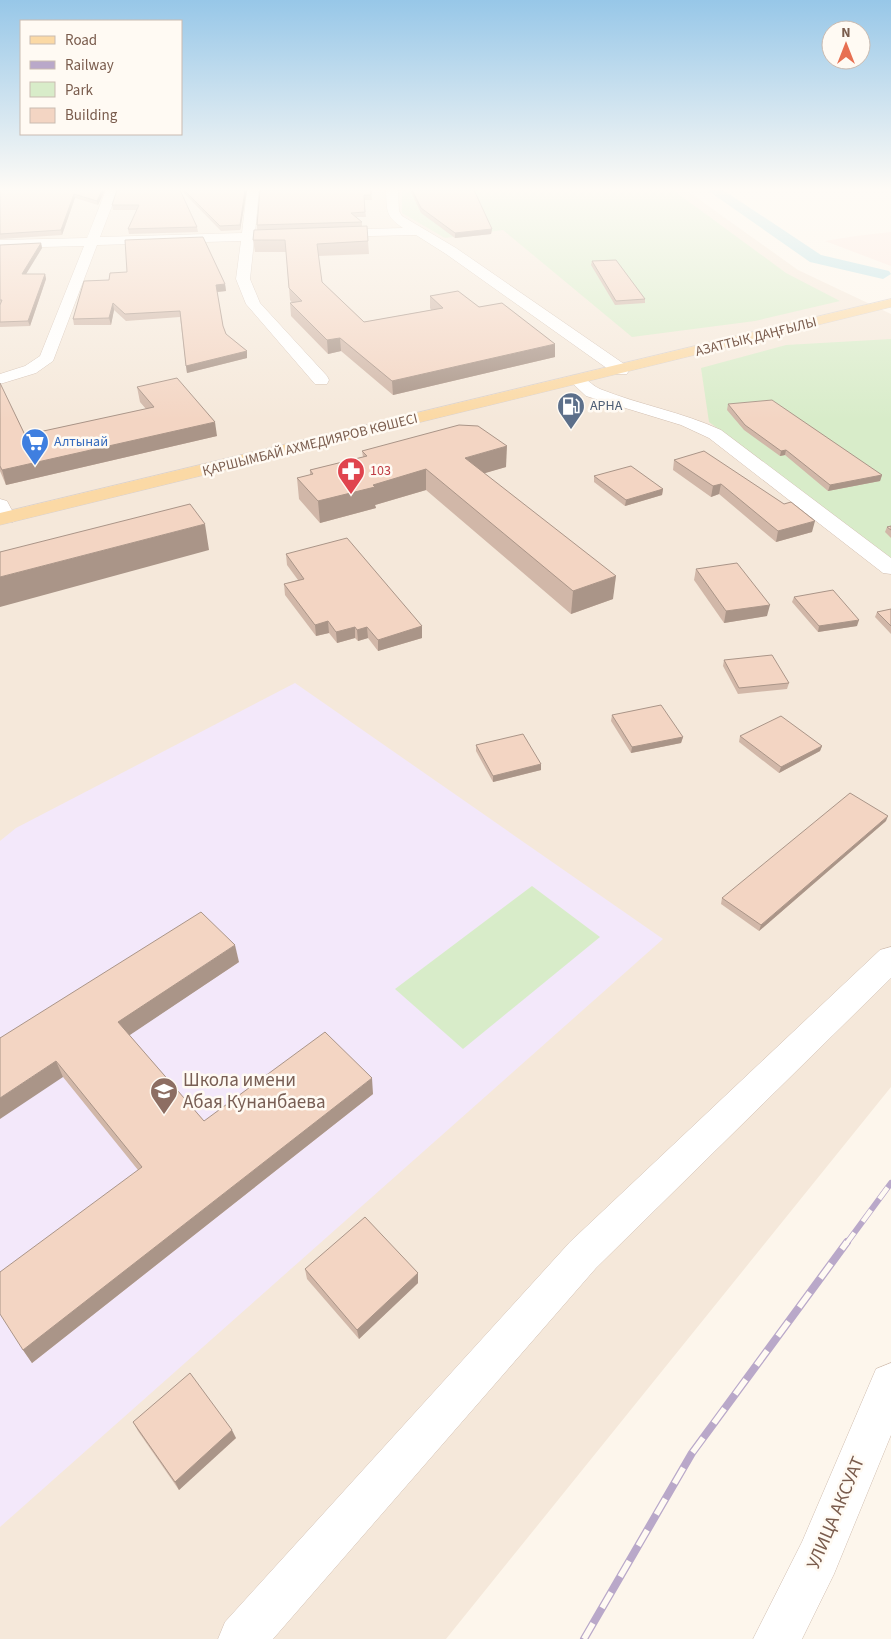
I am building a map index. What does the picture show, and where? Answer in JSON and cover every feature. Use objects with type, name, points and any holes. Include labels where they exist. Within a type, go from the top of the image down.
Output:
[{"type":"main road","name":"АЗАТТЫҚ ДАҢҒЫЛЫ","points":[[620,370],[891,303]]},
{"type":"main road","name":"ҚАРШЫМБАЙ АХМЕДИЯРОВ КӨШЕСІ","points":[[2,514],[620,370]]},
{"type":"street","points":[[0,379],[26,372],[39,366],[47,358],[83,266]]},
{"type":"street","points":[[244,266],[243,278],[253,304],[321,380]]},
{"type":"street","points":[[473,266],[620,370]]},
{"type":"street","points":[[577,380],[592,392],[687,421],[715,434],[891,568]]},
{"type":"street","points":[[242,1639],[582,1255],[891,959]]},
{"type":"street","name":"УЛИЦА АКСУАТ","points":[[777,1639],[818,1558],[891,1384]]},
{"type":"shaded area","points":[[0,266],[793,266],[891,314],[891,1087],[446,1639],[0,1639]]},
{"type":"shaded area","points":[[295,683],[663,939],[0,1527],[0,841],[16,828]]},
{"type":"green space","points":[[547,266],[777,266],[840,301],[755,321],[632,337]]},
{"type":"green space","points":[[891,339],[891,558],[709,422],[701,368],[786,345]]},
{"type":"green space","points":[[532,886],[600,937],[463,1049],[395,989]]},
{"type":"building","points":[[0,266],[27,266],[22,274],[45,274],[28,321],[0,322],[0,305],[2,300],[0,300]]},
{"type":"building","points":[[127,266],[217,266],[225,284],[216,285],[223,326],[226,334],[247,351],[186,366],[180,311],[125,314],[113,303],[109,318],[73,319],[84,281],[109,280],[110,273],[127,272]]},
{"type":"building","points":[[287,266],[320,266],[322,282],[364,322],[443,308],[430,296],[458,291],[479,307],[502,303],[555,344],[392,381],[340,338],[327,340],[290,303],[302,301],[289,288]]},
{"type":"building","points":[[595,266],[621,266],[645,299],[616,301]]},
{"type":"building","points":[[177,378],[215,422],[2,470],[0,466],[0,383],[25,435],[154,407],[137,387]]},
{"type":"building","points":[[772,400],[882,475],[830,485],[786,450],[781,451],[745,425],[728,404]]},
{"type":"building","points":[[459,425],[478,426],[507,446],[465,458],[616,576],[573,591],[426,469],[373,485],[375,487],[318,501],[297,478],[313,474],[310,470],[367,456],[362,451]]},
{"type":"building","points":[[704,451],[784,504],[791,502],[815,521],[778,531],[721,484],[713,486],[674,460]]},
{"type":"building","points":[[631,466],[663,489],[626,500],[594,476]]},
{"type":"building","points":[[190,504],[205,524],[0,577],[0,552]]},
{"type":"building","points":[[347,538],[422,626],[378,640],[367,627],[357,630],[355,627],[336,632],[328,621],[315,625],[284,584],[304,579],[286,554]]},
{"type":"building","points":[[737,563],[770,605],[726,611],[696,569]]},
{"type":"building","points":[[833,590],[859,620],[819,626],[794,597]]},
{"type":"building","points":[[891,609],[891,626],[877,612]]},
{"type":"building","points":[[772,655],[789,683],[739,688],[724,660]]},
{"type":"building","points":[[661,705],[683,737],[632,747],[612,715]]},
{"type":"building","points":[[781,716],[822,746],[781,767],[740,736]]},
{"type":"building","points":[[523,734],[541,764],[493,776],[476,745]]},
{"type":"building","points":[[850,793],[888,816],[761,925],[722,898]]},
{"type":"building","points":[[201,912],[235,945],[118,1022],[204,1121],[325,1032],[372,1078],[23,1350],[0,1314],[0,1272],[142,1167],[56,1061],[0,1098],[0,1038]]},
{"type":"building","points":[[365,1217],[418,1273],[357,1330],[305,1269]]},
{"type":"building","points":[[190,1373],[232,1430],[175,1482],[133,1422]]},
{"type":"waterway","points":[[849,266],[883,274]]},
{"type":"railway","points":[[846,1244],[891,1183]]},
{"type":"railway","points":[[584,1639],[692,1453],[847,1242]]},
{"type":"place","name":"АРНА","points":[[571,430]]},
{"type":"place","name":"Алтынай","points":[[35,466]]},
{"type":"place","name":"103","points":[[351,495]]},
{"type":"place","name":"Школа имени Абая Кунанбаева","points":[[164,1115]]}]
